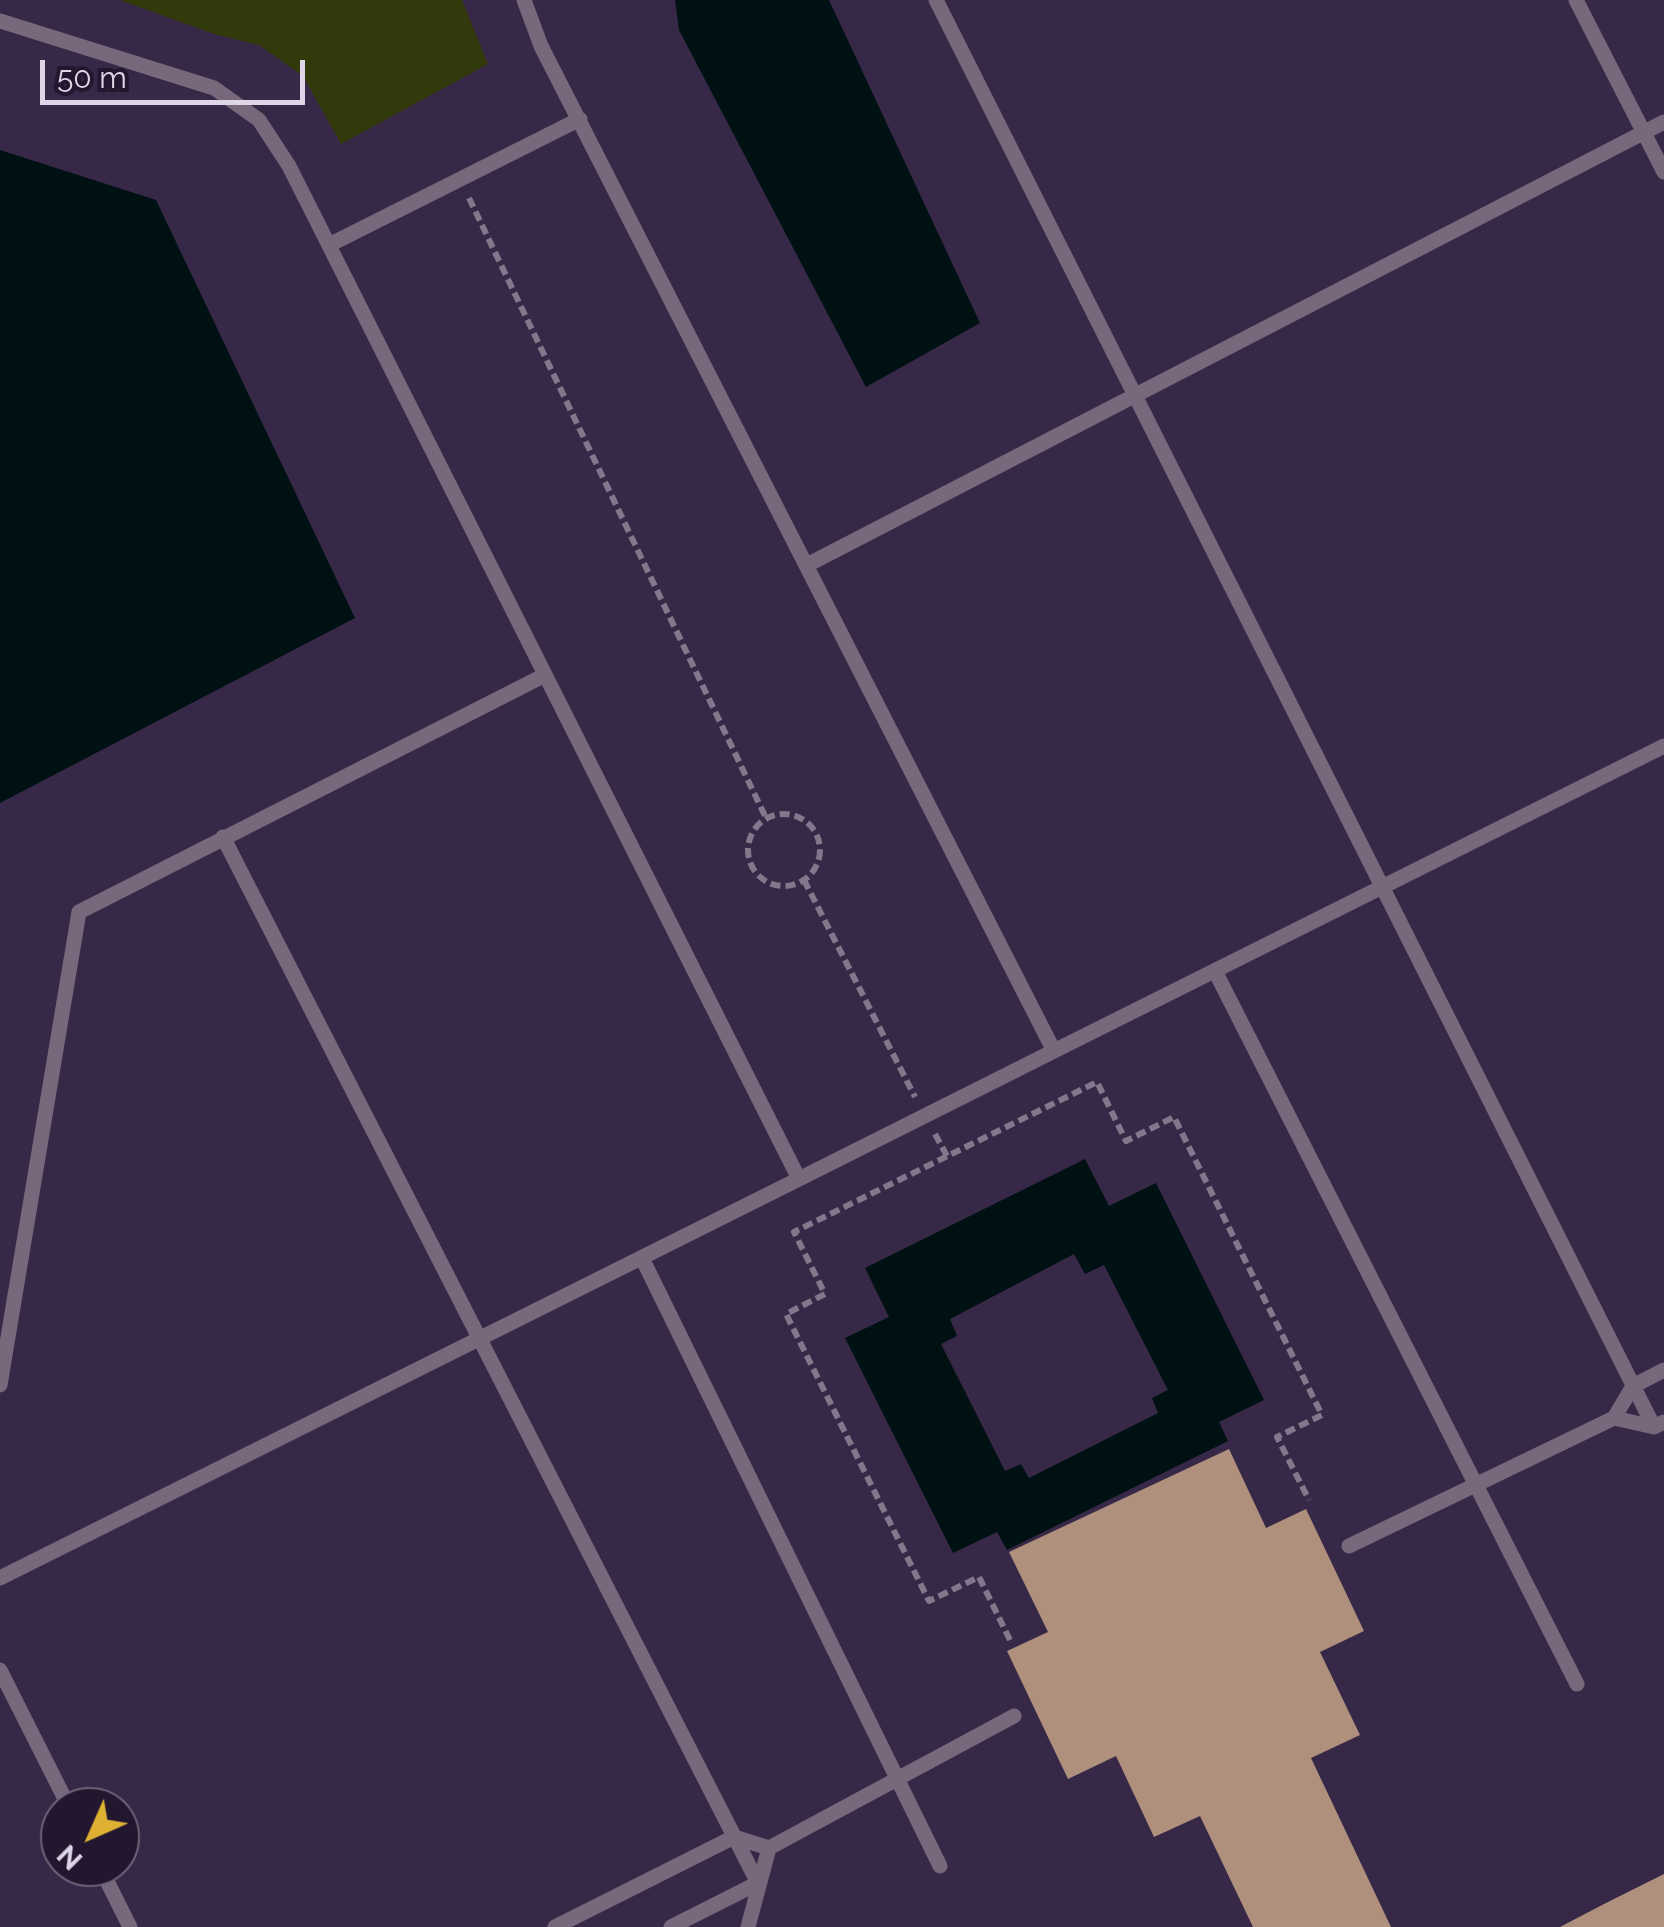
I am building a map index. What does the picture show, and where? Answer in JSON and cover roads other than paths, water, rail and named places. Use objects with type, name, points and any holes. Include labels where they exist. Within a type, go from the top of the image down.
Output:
[{"type":"lane","points":[[524,0],[541,46],[1054,1051]]},
{"type":"lane","points":[[936,0],[1633,1386],[1659,1424]]},
{"type":"lane","points":[[1576,0],[1664,172]]},
{"type":"lane","points":[[0,21],[214,88],[259,120],[289,166],[329,244],[800,1178]]},
{"type":"lane","points":[[329,244],[580,119]]},
{"type":"lane","points":[[807,565],[1664,122]]},
{"type":"lane","points":[[0,1386],[79,912],[546,675]]},
{"type":"lane","points":[[0,1578],[1664,746]]},
{"type":"lane","points":[[223,838],[758,1884]]},
{"type":"lane","points":[[1215,971],[1577,1684]]},
{"type":"lane","points":[[642,1258],[940,1866]]},
{"type":"lane","points":[[1349,1546],[1614,1418],[1633,1386],[1664,1370]]},
{"type":"lane","points":[[1614,1418],[1659,1424]]},
{"type":"lane","points":[[0,1670],[60,1787]]},
{"type":"lane","points":[[748,1927],[769,1848],[1014,1716]]},
{"type":"lane","points":[[554,1927],[734,1837],[769,1848]]},
{"type":"lane","points":[[671,1927],[758,1884]]},
{"type":"lane","points":[[110,1887],[130,1927]]}]
